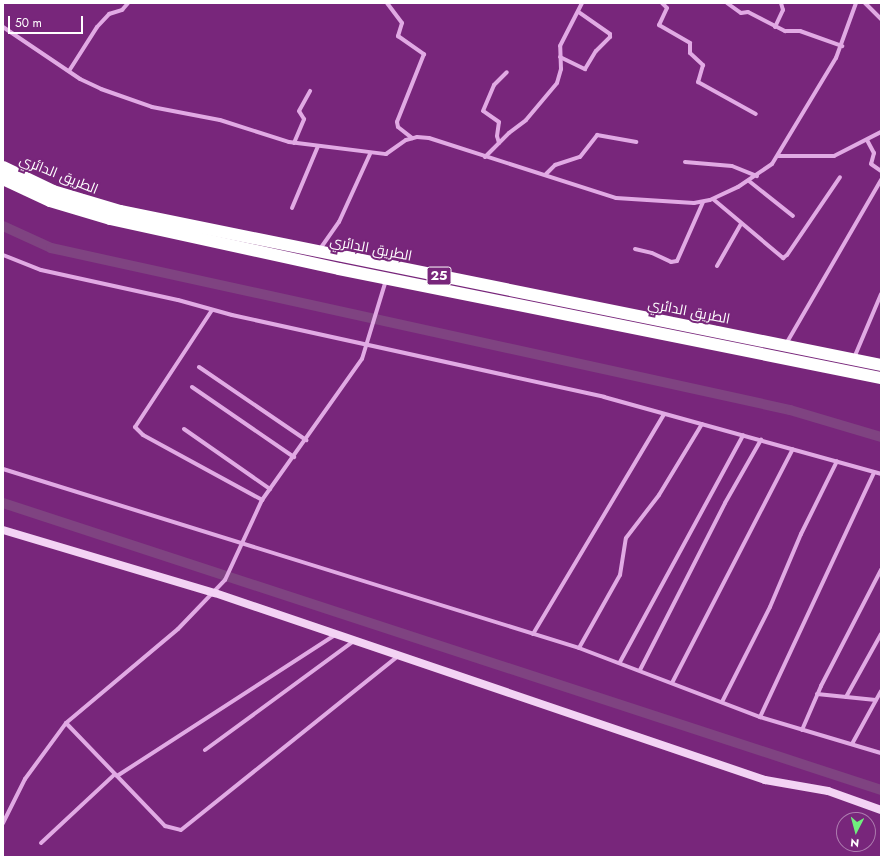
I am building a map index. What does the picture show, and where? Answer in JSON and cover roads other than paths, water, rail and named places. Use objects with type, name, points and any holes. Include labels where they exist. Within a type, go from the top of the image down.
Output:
[{"type":"highway","name":"الطريق الدائري","points":[[3,167],[54,191],[120,211],[317,253],[881,364]]},
{"type":"highway","name":"الطريق الدائري","points":[[3,179],[50,201],[79,211],[386,278],[881,378]]},
{"type":"street","points":[[69,71],[97,27],[109,14],[120,11],[128,3]]},
{"type":"street","points":[[387,3],[402,22],[398,36],[424,54],[397,122],[398,127],[412,138]]},
{"type":"street","points":[[485,157],[499,142],[526,120],[554,88],[560,72],[560,46],[582,3]]},
{"type":"street","points":[[662,3],[667,8],[658,25],[690,43],[689,52],[703,65],[698,82],[756,114]]},
{"type":"street","points":[[727,3],[741,12],[748,12],[775,27],[789,32],[800,31],[842,46]]},
{"type":"street","points":[[775,27],[783,10],[781,3]]},
{"type":"street","points":[[3,27],[69,71],[101,89],[132,101],[168,111],[220,120],[294,143],[370,154],[386,154],[412,138],[429,138],[485,157],[546,174],[616,198],[703,202],[713,199],[749,181],[757,176],[778,156],[818,91],[842,46],[856,3]]},
{"type":"street","points":[[865,3],[881,19]]},
{"type":"street","points":[[560,58],[585,69],[596,51],[610,37],[610,34],[578,12]]},
{"type":"street","points":[[499,142],[497,136],[499,122],[483,111],[494,86],[507,72]]},
{"type":"street","points":[[294,143],[304,119],[299,111],[310,91]]},
{"type":"street","points":[[778,156],[834,156],[881,132]]},
{"type":"street","points":[[546,174],[555,165],[580,156],[597,136],[636,142]]},
{"type":"street","points":[[867,140],[874,153],[870,164],[881,171]]},
{"type":"street","points":[[292,208],[318,146]]},
{"type":"street","points":[[317,253],[339,222],[370,154]]},
{"type":"street","points":[[685,162],[740,168],[757,176]]},
{"type":"street","points":[[713,199],[779,256],[785,257],[840,177]]},
{"type":"street","points":[[786,345],[881,180]]},
{"type":"street","points":[[749,181],[793,216]]},
{"type":"street","points":[[635,249],[652,253],[671,262],[677,261],[703,202]]},
{"type":"street","points":[[717,266],[741,224]]},
{"type":"street","points":[[3,255],[40,270],[178,300],[212,310],[604,397],[881,474]]},
{"type":"street","points":[[3,823],[25,779],[66,723],[178,628],[214,593],[225,580],[262,500],[306,440],[362,358],[368,344],[386,278]]},
{"type":"street","points":[[854,358],[881,294]]},
{"type":"street","points":[[212,310],[135,427],[143,435],[262,500]]},
{"type":"street","points":[[200,368],[306,440]]},
{"type":"street","points":[[192,387],[294,457]]},
{"type":"street","points":[[533,634],[664,414]]},
{"type":"street","points":[[579,648],[620,575],[626,538],[659,495],[702,424]]},
{"type":"street","points":[[184,429],[270,489]]},
{"type":"street","points":[[620,662],[743,435]]},
{"type":"street","points":[[640,670],[725,502],[761,440]]},
{"type":"street","points":[[672,683],[793,449]]},
{"type":"street","points":[[722,702],[770,607],[801,534],[837,461]]},
{"type":"street","points":[[3,469],[242,542],[579,648],[620,662],[760,717],[881,753]]},
{"type":"street","points":[[760,717],[874,472]]},
{"type":"street","points":[[3,530],[214,593],[773,782],[828,791],[881,810]]},
{"type":"street","points":[[802,730],[817,694],[881,570]]},
{"type":"street","points":[[41,843],[116,775],[335,634]]},
{"type":"street","points":[[846,697],[881,634]]},
{"type":"street","points":[[204,750],[354,641]]},
{"type":"street","points":[[66,723],[166,826],[181,830],[398,656]]},
{"type":"street","points":[[852,744],[881,691]]},
{"type":"street","points":[[817,694],[876,700]]},
{"type":"waterway","points":[[3,226],[51,248],[790,410],[881,437]]},
{"type":"waterway","points":[[3,503],[881,790]]}]
